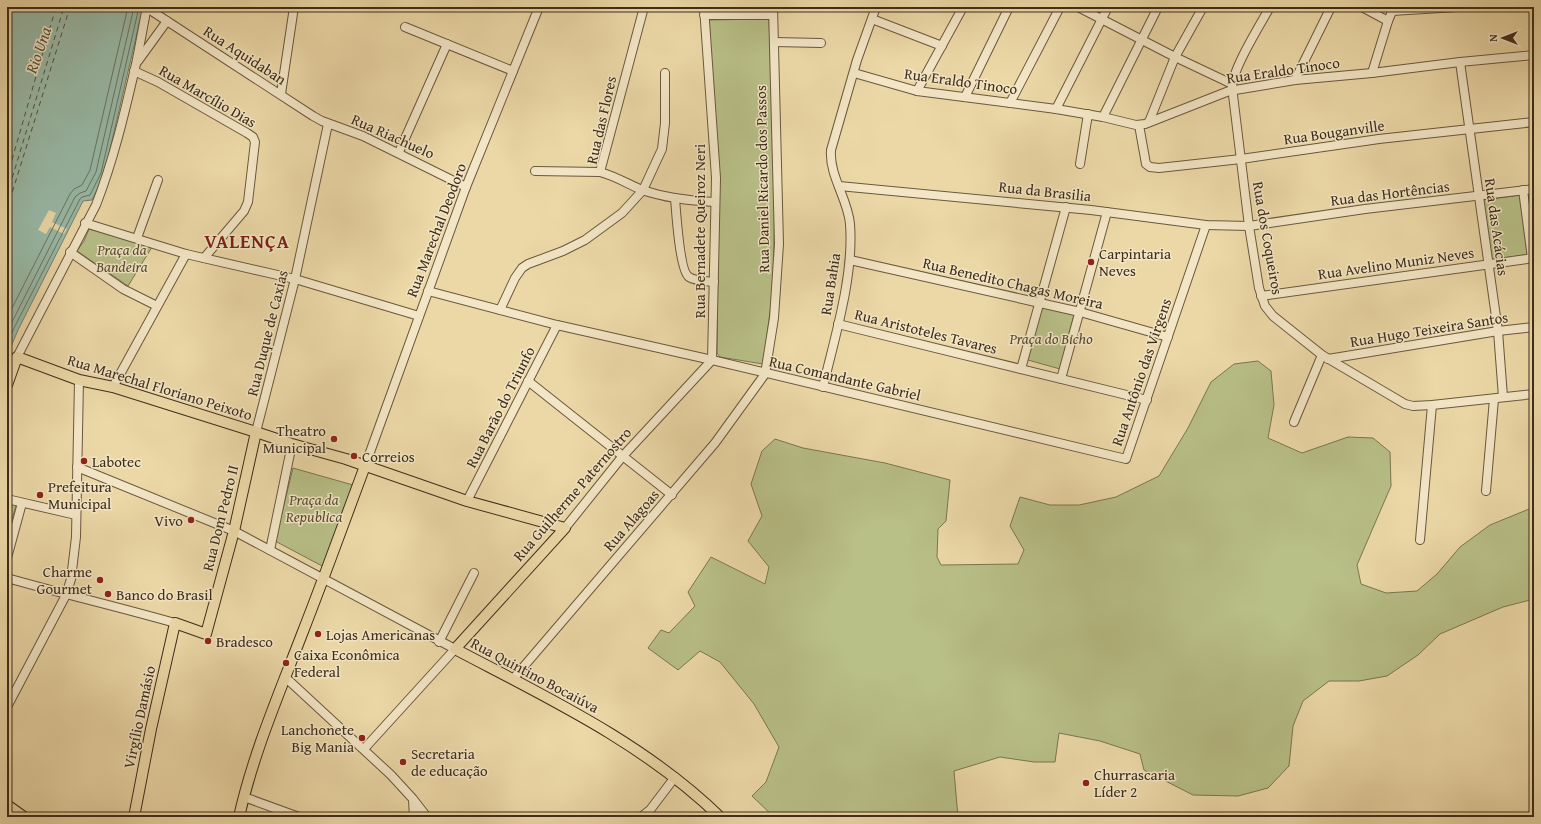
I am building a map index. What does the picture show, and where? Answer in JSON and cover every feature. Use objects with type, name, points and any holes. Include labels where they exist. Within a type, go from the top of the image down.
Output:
[{"type":"main road","name":"Rua Marechal Floriano Peixoto","points":[[16,357],[79,380],[113,387],[292,444],[346,459],[467,501],[565,528]]},
{"type":"main road","points":[[7,385],[16,357]]},
{"type":"main road","name":"Rua Dom Pedro II","points":[[174,623],[206,634],[234,531],[256,432]]},
{"type":"main road","points":[[239,817],[257,753],[323,580],[364,466]]},
{"type":"main road","name":"Rua Guilherme Paternostro","points":[[455,649],[565,528]]},
{"type":"main road","name":"Virgílio Damásio","points":[[134,817],[174,623]]},
{"type":"main road","name":"Rua Quintino Bocaiúva","points":[[455,649],[513,679],[626,742],[675,777],[720,817]]},
{"type":"main road","points":[[7,805],[24,817]]},
{"type":"street","points":[[280,94],[294,7]]},
{"type":"street","name":"Rua Marechal Deodoro","points":[[364,466],[466,187],[539,7]]},
{"type":"street","name":"Rua das Flores","points":[[644,7],[600,172],[644,190],[675,198],[715,202]]},
{"type":"street","name":"Rua Bahia","points":[[823,387],[838,324],[850,260],[850,222],[848,210],[832,164],[831,150],[857,60],[876,7]]},
{"type":"street","points":[[917,91],[963,7]]},
{"type":"street","points":[[965,97],[1009,7]]},
{"type":"street","points":[[1010,103],[1060,7]]},
{"type":"street","points":[[1078,7],[1233,87],[1239,66],[1270,7]]},
{"type":"street","points":[[1056,109],[1108,7]]},
{"type":"street","points":[[1103,117],[1158,7]]},
{"type":"street","points":[[1149,122],[1175,57],[1203,7]]},
{"type":"street","points":[[1295,80],[1331,7]]},
{"type":"street","points":[[1362,7],[1388,21]]},
{"type":"street","points":[[1372,73],[1393,9],[1458,7]]},
{"type":"street","points":[[16,357],[85,223],[96,205],[114,152],[135,68],[147,8]]},
{"type":"street","name":"Rua Aquidaban","points":[[147,8],[313,116],[328,124]]},
{"type":"street","points":[[704,11],[773,11]]},
{"type":"street","name":"Rua Bernadete Queiroz Neri","points":[[704,11],[716,178],[712,360]]},
{"type":"street","name":"Rua Daniel Ricardo dos Passos","points":[[765,374],[774,318],[780,244],[773,11]]},
{"type":"street","points":[[872,19],[942,46]]},
{"type":"street","points":[[135,68],[167,21]]},
{"type":"street","points":[[405,27],[513,71]]},
{"type":"street","points":[[774,42],[821,42]]},
{"type":"street","points":[[399,152],[447,44]]},
{"type":"street","name":"Rua Eraldo Tinoco","points":[[854,73],[917,91],[1056,109],[1103,117],[1130,125],[1139,125],[1233,87],[1372,73],[1534,54]]},
{"type":"street","name":"Rua das Acácias","points":[[1460,62],[1498,331],[1504,397]]},
{"type":"street","name":"Rua Marcílio Dias","points":[[135,68],[247,133],[254,139],[255,148],[248,202],[240,215],[204,258]]},
{"type":"street","points":[[500,310],[517,273],[522,268],[528,264],[563,251],[585,240],[622,213],[644,190],[662,149],[665,123],[665,73]]},
{"type":"street","name":"Rua dos Coqueiros","points":[[1233,87],[1240,159],[1249,226],[1261,296],[1265,306],[1273,316],[1325,357],[1405,404],[1413,406],[1432,405],[1534,394]]},
{"type":"street","points":[[1080,164],[1088,114]]},
{"type":"street","name":"Rua Bouganville","points":[[1139,125],[1147,165],[1154,168],[1240,159],[1379,139],[1534,122]]},
{"type":"street","name":"Rua Riachuelo","points":[[328,124],[363,136],[399,152],[466,187]]},
{"type":"street","name":"Rua Duque de Caxias","points":[[256,432],[295,279],[328,124]]},
{"type":"street","points":[[535,170],[600,172]]},
{"type":"street","points":[[137,238],[158,180]]},
{"type":"street","name":"Rua da Brasilia","points":[[839,186],[1066,207],[1206,225],[1249,226]]},
{"type":"street","name":"Rua das Hortências","points":[[1249,226],[1365,209],[1534,189]]},
{"type":"street","points":[[1523,190],[1533,258]]},
{"type":"street","points":[[675,198],[681,254],[686,274],[691,278],[714,282]]},
{"type":"street","points":[[1021,369],[1066,207]]},
{"type":"street","points":[[1061,379],[1107,212]]},
{"type":"street","points":[[85,223],[186,254],[295,279],[419,316]]},
{"type":"street","name":"Rua Antônio das Virgens","points":[[1126,460],[1206,225]]},
{"type":"street","points":[[70,252],[123,289],[157,306]]},
{"type":"street","points":[[113,387],[186,254]]},
{"type":"street","name":"Rua Avelino Muniz Neves","points":[[1261,296],[1533,258]]},
{"type":"street","name":"Rua Benedito Chagas Moreira","points":[[850,260],[1040,302],[1168,337]]},
{"type":"street","name":"Rua Comandante Gabriel","points":[[428,290],[557,325],[712,360],[1126,460]]},
{"type":"street","name":"Rua Aristoteles Tavares","points":[[838,324],[1147,400]]},
{"type":"street","name":"Rua Barão do Triunfo","points":[[467,501],[557,325]]},
{"type":"street","name":"Rua Hugo Teixeira Santos","points":[[1325,357],[1534,327]]},
{"type":"street","points":[[1294,422],[1325,357]]},
{"type":"street","name":"Rua Guilherme Paternostro","points":[[565,528],[622,457],[712,360]]},
{"type":"street","name":"Rua Alagoas","points":[[513,679],[715,443],[765,374]]},
{"type":"street","points":[[7,707],[66,595],[71,579],[74,559],[76,515],[79,380]]},
{"type":"street","points":[[528,381],[622,457],[672,495]]},
{"type":"street","points":[[1486,491],[1494,399]]},
{"type":"street","points":[[1420,540],[1432,405]]},
{"type":"street","points":[[270,550],[292,444]]},
{"type":"street","name":"Rua Quintino Bocaiúva","points":[[77,467],[234,531],[439,642],[455,649]]},
{"type":"street","points":[[7,499],[76,515]]},
{"type":"street","points":[[7,558],[22,503]]},
{"type":"street","points":[[439,642],[474,574]]},
{"type":"street","points":[[7,578],[66,595],[127,609],[174,623]]},
{"type":"street","points":[[364,749],[455,649]]},
{"type":"street","points":[[285,677],[391,775],[427,817]]},
{"type":"street","points":[[641,817],[656,802],[675,777]]},
{"type":"street","points":[[244,797],[299,817]]},
{"type":"street","points":[[413,799],[414,817]]},
{"type":"green space","points":[[769,19],[775,189],[773,290],[763,364],[720,357],[717,353],[718,251],[707,20]]},
{"type":"green space","points":[[1521,195],[1530,254],[1491,260],[1483,200]]},
{"type":"green space","name":"Praça da Bandeira","points":[[89,229],[152,247],[128,286],[77,251],[84,241]]},
{"type":"green space","name":"Praça do Bicho","points":[[1042,307],[1074,315],[1060,369],[1028,360]]},
{"type":"green space","points":[[1258,361],[1271,371],[1274,405],[1268,438],[1302,453],[1348,437],[1373,438],[1390,452],[1391,486],[1357,565],[1361,584],[1386,593],[1417,591],[1437,574],[1460,547],[1490,525],[1534,507],[1534,599],[1503,607],[1440,634],[1418,655],[1387,676],[1359,681],[1329,681],[1303,701],[1293,726],[1289,766],[1268,788],[1238,796],[1193,795],[1144,770],[1140,754],[1100,741],[1059,733],[1055,762],[1034,762],[1000,757],[954,771],[958,817],[774,817],[752,796],[766,782],[779,747],[754,704],[720,662],[700,651],[678,670],[648,648],[661,630],[669,633],[695,606],[688,592],[711,557],[765,584],[769,567],[748,541],[762,516],[751,484],[762,451],[775,439],[803,448],[885,463],[950,480],[946,521],[938,529],[937,557],[941,565],[1018,564],[1024,550],[1010,526],[1020,497],[1050,505],[1079,505],[1116,497],[1159,476],[1188,428],[1211,382],[1234,364]]},
{"type":"green space","name":"Praça da Republica","points":[[293,468],[353,485],[324,567],[275,541]]},
{"type":"green space","points":[[7,503],[16,505],[7,539]]},
{"type":"water","name":"Rio Una","points":[[7,7],[143,7],[104,175],[92,200],[83,201],[18,330],[7,356]]},
{"type":"pier","points":[[49,210],[56,213],[52,222],[67,229],[64,234],[50,227],[46,234],[38,230]]},
{"type":"ferry route","points":[[7,177],[56,7]]},
{"type":"ferry route","points":[[7,195],[64,7]]},
{"type":"ferry route","points":[[7,209],[70,7]]},
{"type":"place","name":"Carpintaria Neves","points":[[1091,262]]},
{"type":"place","name":"Theatro Municipal","points":[[334,439]]},
{"type":"place","name":"Correios","points":[[354,456]]},
{"type":"place","name":"Labotec","points":[[84,461]]},
{"type":"place","name":"Prefeitura Municipal","points":[[40,495]]},
{"type":"place","name":"Vivo","points":[[191,520]]},
{"type":"place","name":"Charme Gourmet","points":[[100,580]]},
{"type":"place","name":"Banco do Brasil","points":[[108,594]]},
{"type":"place","name":"Lojas Americanas","points":[[318,634]]},
{"type":"place","name":"Bradesco","points":[[208,641]]},
{"type":"place","name":"Caixa Econômica Federal","points":[[286,663]]},
{"type":"place","name":"Lanchonete Big Mania","points":[[362,738]]},
{"type":"place","name":"Secretaria de educação","points":[[403,762]]},
{"type":"place","name":"Churrascaria Líder 2","points":[[1086,783]]},
{"type":"district","name":"VALENÇA","points":[[247,241]]}]
